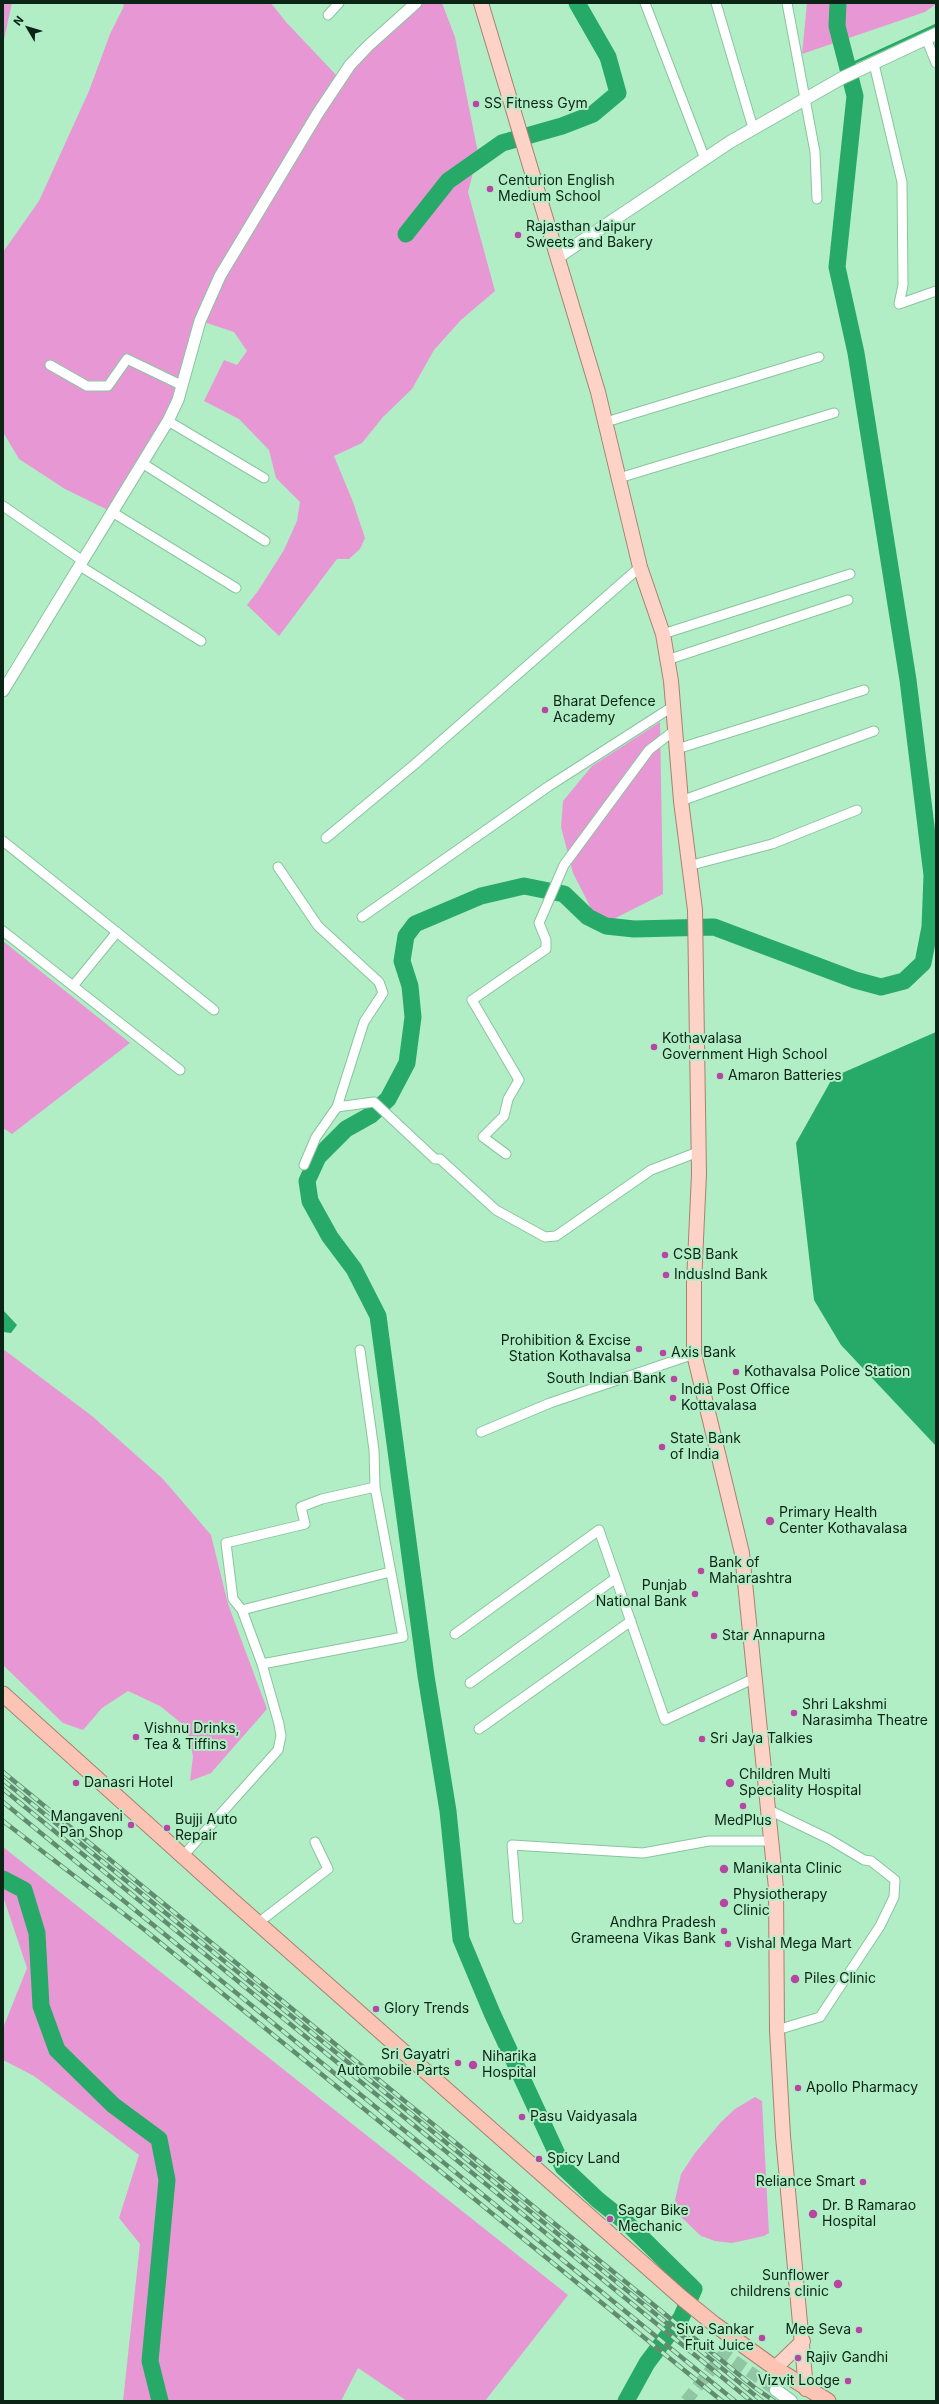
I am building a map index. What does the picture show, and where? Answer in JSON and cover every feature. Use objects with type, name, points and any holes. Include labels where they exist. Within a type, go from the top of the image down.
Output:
[{"type":"highway","points":[[3,1694],[258,1923],[682,2298],[714,2324],[775,2368],[806,2389],[828,2401]]},
{"type":"main road","points":[[481,3],[516,113],[606,422],[640,567],[663,634],[667,660],[688,866],[695,910],[698,1152],[694,1354],[742,1553],[776,1888],[777,2030],[786,2187],[803,2341],[806,2389]]},
{"type":"main road","points":[[558,257],[753,128],[842,78],[931,36]]},
{"type":"main road","points":[[775,2368],[803,2341]]},
{"type":"main road","points":[[776,2390],[791,2401]]},
{"type":"street","points":[[328,16],[339,3]]},
{"type":"street","points":[[3,691],[168,421],[178,400],[200,321],[220,276],[318,113],[350,65],[368,46],[416,3]]},
{"type":"street","points":[[645,3],[705,159]]},
{"type":"street","points":[[716,3],[753,128]]},
{"type":"street","points":[[787,3],[804,100],[815,152],[817,199]]},
{"type":"street","points":[[931,36],[936,64]]},
{"type":"street","points":[[874,64],[902,182],[902,285],[898,304],[936,291]]},
{"type":"street","points":[[606,422],[819,357]]},
{"type":"street","points":[[50,365],[87,386],[108,386],[127,359],[181,385]]},
{"type":"street","points":[[619,478],[834,413]]},
{"type":"street","points":[[168,421],[264,478]]},
{"type":"street","points":[[142,463],[265,541]]},
{"type":"street","points":[[3,506],[81,563],[201,641]]},
{"type":"street","points":[[112,512],[236,588]]},
{"type":"street","points":[[326,838],[415,764],[640,567]]},
{"type":"street","points":[[663,634],[850,574]]},
{"type":"street","points":[[667,660],[848,600]]},
{"type":"street","points":[[677,749],[864,690]]},
{"type":"street","points":[[362,917],[549,786],[672,707]]},
{"type":"street","points":[[506,1154],[483,1137],[504,1116],[508,1099],[519,1080],[472,1000],[530,962],[546,949],[546,940],[540,923],[564,865],[648,750],[675,730]]},
{"type":"street","points":[[681,801],[874,730]]},
{"type":"street","points":[[688,866],[772,844],[857,810]]},
{"type":"street","points":[[3,841],[214,1010]]},
{"type":"street","points":[[278,867],[318,926],[379,982],[383,993],[364,1022],[337,1107],[316,1137],[304,1165]]},
{"type":"street","points":[[3,931],[180,1070]]},
{"type":"street","points":[[74,986],[117,932]]},
{"type":"street","points":[[337,1107],[374,1102],[435,1159],[440,1159],[496,1210],[545,1237],[556,1236],[650,1170],[698,1152]]},
{"type":"street","points":[[262,1664],[403,1637],[375,1488],[374,1450],[360,1350]]},
{"type":"street","points":[[481,1432],[550,1403],[694,1354]]},
{"type":"street","points":[[183,1856],[278,1750],[281,1736],[262,1664],[242,1610],[233,1598],[226,1543],[306,1524],[301,1507],[322,1500],[375,1488]]},
{"type":"street","points":[[455,1634],[599,1530],[665,1720],[755,1678]]},
{"type":"street","points":[[242,1610],[390,1572]]},
{"type":"street","points":[[470,1682],[616,1578]]},
{"type":"street","points":[[479,1730],[631,1621]]},
{"type":"street","points":[[768,1810],[829,1839],[864,1860],[871,1861],[895,1880],[894,1897],[880,1926],[820,2017],[777,2030]]},
{"type":"street","points":[[518,1919],[512,1845],[643,1853],[709,1841],[771,1841]]},
{"type":"street","points":[[258,1923],[328,1869],[315,1842]]},
{"type":"shaded area","points":[[3,3],[12,3],[3,44]]},
{"type":"shaded area","points":[[122,3],[271,3],[286,22],[338,77],[421,3],[442,3],[455,37],[478,153],[468,192],[495,291],[461,320],[434,350],[412,389],[383,417],[362,443],[334,456],[353,502],[365,538],[360,549],[349,559],[337,559],[279,636],[247,605],[258,591],[284,550],[297,521],[300,502],[276,478],[269,450],[239,419],[204,401],[224,360],[237,365],[247,351],[234,332],[201,321],[178,400],[112,512],[65,489],[19,459],[3,432],[3,252],[39,201],[89,91],[110,34],[124,6]]},
{"type":"shaded area","points":[[807,3],[936,4],[925,12],[802,54]]},
{"type":"shaded area","points":[[660,722],[663,894],[600,926],[573,873],[561,827],[563,801],[592,766]]},
{"type":"shaded area","points":[[3,941],[130,1043],[12,1134],[3,1128]]},
{"type":"shaded area","points":[[936,1032],[936,1446],[841,1345],[814,1300],[796,1143],[833,1077]]},
{"type":"shaded area","points":[[3,1310],[17,1325],[11,1333],[3,1332]]},
{"type":"shaded area","points":[[3,1349],[92,1416],[163,1479],[211,1535],[228,1604],[267,1709],[211,1773],[190,1781],[193,1756],[186,1727],[160,1706],[128,1691],[102,1708],[83,1730],[63,1723],[3,1665]]},
{"type":"shaded area","points":[[3,1847],[568,2295],[485,2401],[407,2401],[358,2368],[341,2401],[123,2401],[140,2244],[119,2218],[139,2155],[34,2076],[3,2060],[3,2028],[27,1968],[3,1896]]},
{"type":"shaded area","points":[[755,2097],[762,2101],[769,2233],[764,2236],[732,2243],[715,2241],[701,2236],[680,2216],[675,2200],[681,2174],[695,2153],[721,2122],[735,2109]]},
{"type":"waterway","points":[[406,234],[448,181],[502,143],[562,126],[593,114],[618,93],[608,57],[577,3]]},
{"type":"waterway","points":[[626,2401],[647,2363],[681,2318],[694,2289],[628,2224],[598,2200],[563,2167],[492,2013],[461,1939],[448,1811],[426,1676],[378,1316],[354,1269],[330,1237],[310,1201],[307,1181],[318,1157],[346,1129],[371,1115],[388,1099],[407,1063],[413,1017],[410,986],[402,961],[406,936],[415,924],[481,896],[524,886],[564,894],[588,917],[606,926],[634,929],[714,927],[855,980],[881,987],[904,981],[923,963],[930,927],[932,875],[908,680],[856,353],[837,267],[855,96],[837,26],[838,3]]},
{"type":"waterway","points":[[847,66],[936,25]]},
{"type":"waterway","points":[[3,1879],[24,1890],[37,1933],[41,2006],[57,2050],[113,2105],[159,2139],[167,2180],[150,2361],[160,2401]]},
{"type":"tunnel","points":[[686,2401],[722,2356],[726,2355],[776,2390]]},
{"type":"railway","points":[[3,1772],[754,2387],[774,2401]]},
{"type":"railway","points":[[3,1780],[762,2401]]},
{"type":"railway","points":[[3,1789],[751,2401]]},
{"type":"railway","points":[[3,1802],[735,2401]]},
{"type":"railway","points":[[3,1821],[146,1931],[722,2401]]},
{"type":"place","name":"SS Fitness Gym","points":[[476,104]]},
{"type":"place","name":"Centurion English Medium School","points":[[490,189]]},
{"type":"place","name":"Rajasthan Jaipur Sweets and Bakery","points":[[518,235]]},
{"type":"place","name":"Bharat Defence Academy","points":[[545,710]]},
{"type":"place","name":"Kothavalasa Government High School","points":[[654,1047]]},
{"type":"place","name":"Amaron Batteries","points":[[720,1076]]},
{"type":"place","name":"CSB Bank","points":[[665,1255]]},
{"type":"place","name":"IndusInd Bank","points":[[666,1275]]},
{"type":"place","name":"Prohibition & Excise Station Kothavalsa","points":[[639,1349]]},
{"type":"place","name":"Axis Bank","points":[[663,1353]]},
{"type":"place","name":"Kothavalsa Police Station","points":[[736,1372]]},
{"type":"place","name":"South Indian Bank","points":[[674,1379]]},
{"type":"place","name":"India Post Office Kottavalasa","points":[[673,1398]]},
{"type":"place","name":"State Bank of India","points":[[662,1447]]},
{"type":"place","name":"Primary Health Center Kothavalasa","points":[[770,1521]]},
{"type":"place","name":"Bank of Maharashtra","points":[[701,1571]]},
{"type":"place","name":"Punjab National Bank","points":[[695,1594]]},
{"type":"place","name":"Star Annapurna","points":[[714,1636]]},
{"type":"place","name":"Shri Lakshmi Narasimha Theatre","points":[[794,1713]]},
{"type":"place","name":"Vishnu Drinks, Tea & Tiffins","points":[[136,1737]]},
{"type":"place","name":"Sri Jaya Talkies","points":[[702,1739]]},
{"type":"place","name":"Danasri Hotel","points":[[76,1783]]},
{"type":"place","name":"Children Multi Speciality Hospital","points":[[730,1783]]},
{"type":"place","name":"MedPlus","points":[[743,1806]]},
{"type":"place","name":"Mangaveni Pan Shop","points":[[131,1825]]},
{"type":"place","name":"Bujji Auto Repair","points":[[167,1828]]},
{"type":"place","name":"Manikanta Clinic","points":[[724,1869]]},
{"type":"place","name":"Physiotherapy Clinic","points":[[724,1903]]},
{"type":"place","name":"Andhra Pradesh Grameena Vikas Bank","points":[[724,1931]]},
{"type":"place","name":"Vishal Mega Mart","points":[[728,1944]]},
{"type":"place","name":"Piles Clinic","points":[[795,1979]]},
{"type":"place","name":"Glory Trends","points":[[376,2009]]},
{"type":"place","name":"Sri Gayatri Automobile Parts","points":[[458,2063]]},
{"type":"place","name":"Niharika Hospital","points":[[473,2065]]},
{"type":"place","name":"Apollo Pharmacy","points":[[798,2088]]},
{"type":"place","name":"Pasu Vaidyasala","points":[[522,2117]]},
{"type":"place","name":"Spicy Land","points":[[539,2159]]},
{"type":"place","name":"Reliance Smart","points":[[863,2182]]},
{"type":"place","name":"Dr. B Ramarao Hospital","points":[[813,2214]]},
{"type":"place","name":"Sagar Bike Mechanic","points":[[610,2219]]},
{"type":"place","name":"Sunflower childrens clinic","points":[[838,2284]]},
{"type":"place","name":"Mee Seva","points":[[859,2330]]},
{"type":"place","name":"Siva Sankar Fruit Juice","points":[[762,2338]]},
{"type":"place","name":"Rajiv Gandhi","points":[[798,2358]]},
{"type":"place","name":"Vizvit Lodge","points":[[848,2381]]}]
